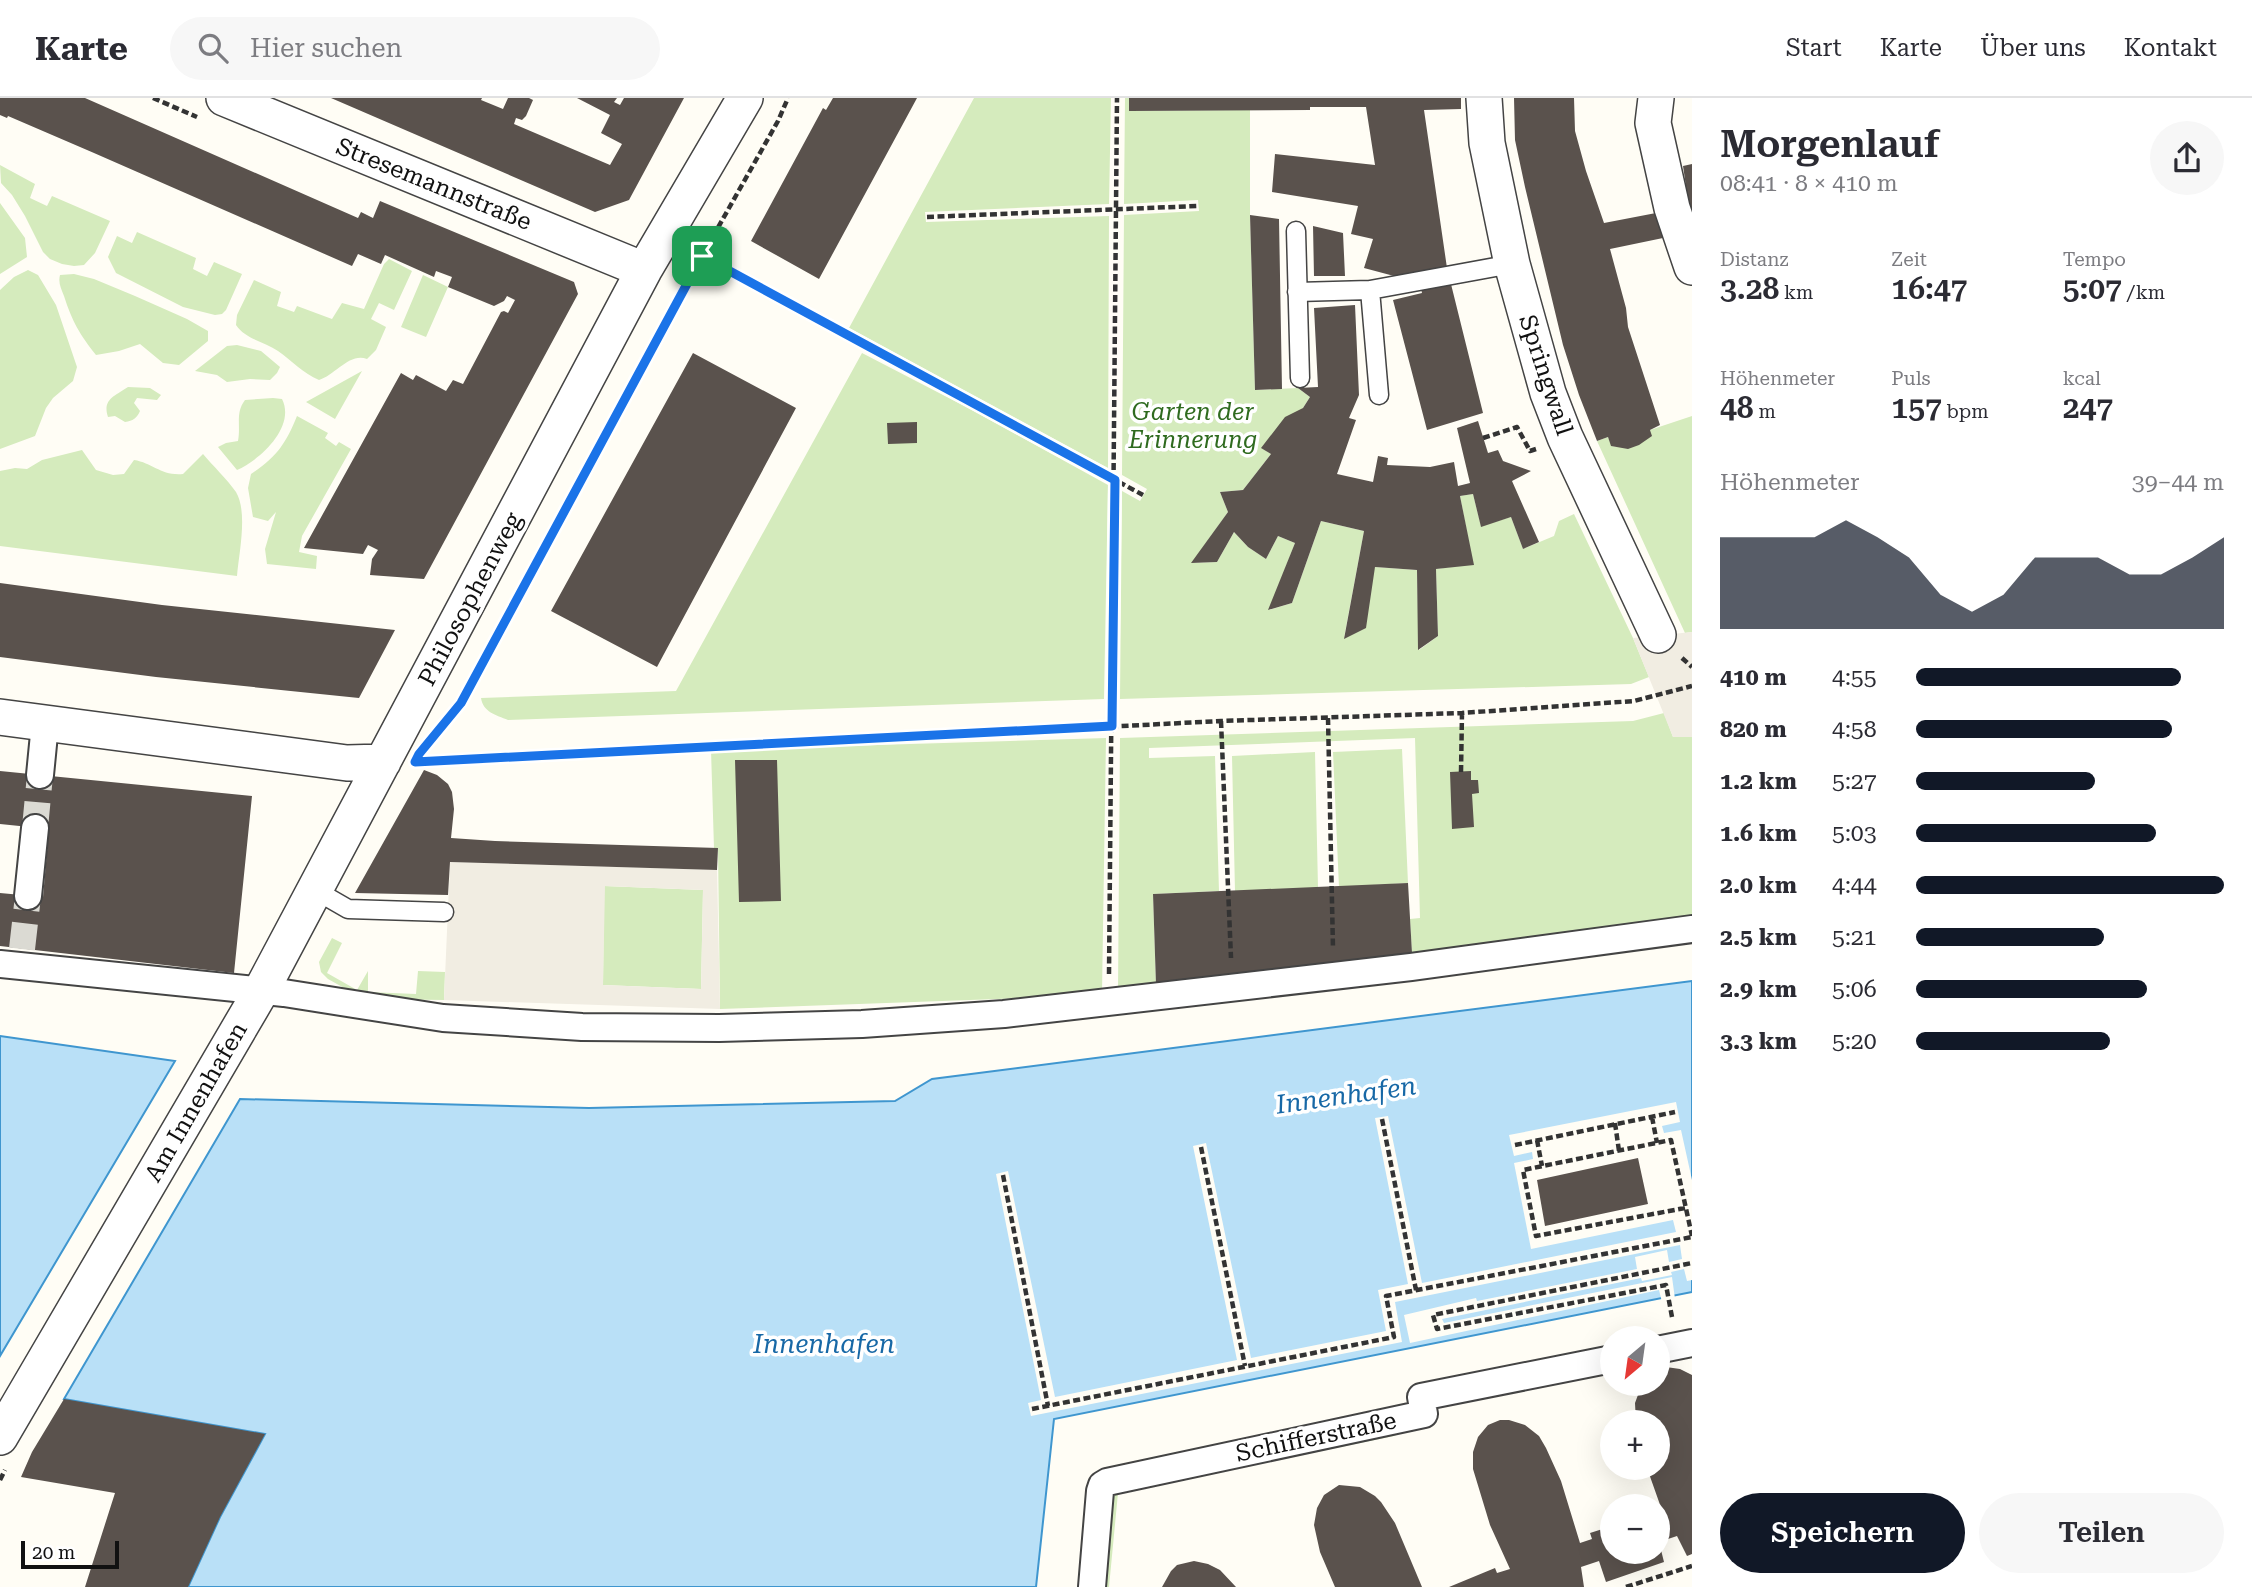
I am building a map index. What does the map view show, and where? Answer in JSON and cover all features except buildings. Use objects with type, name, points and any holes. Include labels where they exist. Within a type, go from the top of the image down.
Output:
[{"type":"street","name":"Stresemannstraße","points":[[224,98],[644,270]]},
{"type":"street","name":"Philosophenweg","points":[[399,762],[644,270],[745,98]]},
{"type":"street","name":"Springwall","points":[[1484,98],[1487,142],[1512,264],[1546,387],[1565,436],[1658,635]]},
{"type":"street","points":[[1657,98],[1653,124],[1672,208],[1692,267]]},
{"type":"street","points":[[0,717],[347,763],[399,762]]},
{"type":"street","points":[[40,775],[45,724]]},
{"type":"street","name":"Am Innenhafen","points":[[0,1437],[257,998],[315,890],[399,762]]},
{"type":"street","points":[[28,895],[35,828]]},
{"type":"street","points":[[14,960],[257,998],[443,1018],[582,1027],[719,1028],[862,1024],[1004,1014],[1411,967],[1692,929]]},
{"type":"street","points":[[1670,1347],[1692,1343]]},
{"type":"street","name":"Schifferstraße","points":[[1092,1587],[1100,1491],[1102,1485],[1107,1482],[1424,1414],[1421,1397],[1600,1361]]},
{"type":"lane","points":[[1296,231],[1300,378]]},
{"type":"lane","points":[[1297,292],[1370,290],[1512,264]]},
{"type":"lane","points":[[1370,290],[1379,395]]},
{"type":"lane","points":[[315,890],[348,909],[444,912]]},
{"type":"path","points":[[444,723],[461,703],[702,256],[778,121],[788,98]]},
{"type":"path","points":[[1109,1003],[1117,98]]},
{"type":"path","points":[[927,216],[1197,206]]},
{"type":"path","points":[[702,256],[1143,495]]},
{"type":"path","points":[[1483,438],[1517,427],[1530,451],[1540,446]]},
{"type":"path","points":[[399,762],[1112,726],[1462,713],[1634,701],[1692,686]]},
{"type":"path","points":[[1461,772],[1462,713]]},
{"type":"path","points":[[1328,718],[1333,950]]},
{"type":"path","points":[[1221,721],[1231,962]]},
{"type":"path","points":[[399,762],[419,754]]},
{"type":"path","points":[[1515,1145],[1675,1112]]},
{"type":"path","points":[[1652,1117],[1657,1143]]},
{"type":"path","points":[[1382,1119],[1416,1290]]},
{"type":"path","points":[[1615,1123],[1619,1151]]},
{"type":"path","points":[[1537,1140],[1542,1166]]},
{"type":"path","points":[[1032,1409],[1394,1337],[1386,1296],[1692,1237],[1671,1140],[1523,1170],[1536,1236],[1685,1208]]},
{"type":"path","points":[[1201,1147],[1245,1366]]},
{"type":"path","points":[[1003,1174],[1048,1406]]},
{"type":"path","points":[[1673,1321],[1666,1284],[1437,1329],[1433,1315],[1692,1263]]},
{"type":"path","points":[[1626,1587],[1692,1566]]},
{"type":"green space","name":"Garten der Erinnerung","points":[[974,98],[1111,98],[1109,204],[925,212],[926,222],[1109,216],[1108,468],[849,328]]},
{"type":"green space","name":"Garten der Erinnerung","points":[[1125,98],[1129,98],[1129,111],[1250,110],[1255,390],[1298,388],[1310,397],[1303,408],[1262,448],[1271,454],[1243,490],[1220,492],[1228,512],[1192,563],[1217,562],[1234,532],[1248,547],[1266,559],[1278,536],[1295,543],[1269,610],[1292,603],[1321,521],[1364,531],[1344,638],[1375,567],[1417,570],[1419,650],[1438,636],[1436,569],[1473,564],[1460,496],[1473,494],[1481,526],[1511,517],[1523,549],[1554,536],[1559,521],[1574,514],[1649,677],[1631,684],[1120,699],[1122,491],[1140,501],[1147,489],[1122,475],[1124,215],[1199,211],[1198,200],[1124,204]]},
{"type":"green space","points":[[0,165],[35,184],[30,198],[47,206],[52,196],[110,221],[95,253],[84,265],[62,264],[50,259],[43,252],[25,216],[1,183]]},
{"type":"green space","points":[[0,203],[25,238],[27,257],[0,274]]},
{"type":"green space","points":[[137,232],[196,258],[193,269],[207,276],[214,262],[242,274],[226,310],[215,315],[183,307],[116,273],[108,257],[117,236],[132,243]]},
{"type":"green space","points":[[389,259],[412,271],[394,310],[379,303],[371,319],[386,327],[376,350],[367,359],[349,361],[319,380],[278,351],[245,334],[236,325],[237,315],[254,280],[281,292],[277,306],[294,312],[297,306],[332,319],[342,303],[364,309],[384,264]]},
{"type":"green space","points":[[28,270],[38,275],[56,305],[77,367],[73,381],[53,398],[46,408],[35,436],[0,449],[0,290],[14,277]]},
{"type":"green space","points":[[74,274],[94,279],[187,319],[208,331],[208,341],[179,365],[163,363],[140,344],[96,355],[77,327],[60,286],[60,275]]},
{"type":"green space","points":[[423,275],[448,287],[426,337],[401,327]]},
{"type":"green space","points":[[237,345],[261,351],[280,367],[277,373],[270,380],[227,382],[217,375],[195,371],[227,346]]},
{"type":"green space","name":"Garten der Erinnerung","points":[[862,353],[1108,485],[1104,699],[508,720],[487,710],[481,698],[676,691]]},
{"type":"green space","points":[[362,371],[335,419],[306,402]]},
{"type":"green space","points":[[128,387],[150,388],[161,395],[157,400],[137,398],[134,403],[140,411],[130,421],[125,422],[115,416],[108,417],[108,402]]},
{"type":"green space","points":[[282,399],[285,410],[280,431],[265,451],[237,470],[218,447],[238,441],[239,415],[245,400]]},
{"type":"green space","points":[[297,416],[328,433],[325,438],[336,446],[339,442],[351,449],[302,536],[299,552],[317,556],[316,569],[267,564],[265,549],[276,512],[268,521],[253,517],[248,488],[251,474],[280,449]]},
{"type":"green space","points":[[1692,416],[1692,632],[1685,633],[1597,441],[1608,437],[1612,446],[1633,446],[1651,436],[1650,430]]},
{"type":"green space","points":[[82,450],[96,470],[113,475],[124,474],[134,460],[169,473],[183,474],[203,454],[240,500],[242,533],[237,576],[0,546],[0,471],[27,469],[42,460]]},
{"type":"green space","points":[[1664,713],[1673,737],[1692,737],[1692,919],[1410,956],[1410,919],[1420,918],[1415,738],[1149,748],[1149,758],[1215,756],[1219,891],[1153,894],[1156,985],[1118,991],[1120,738],[1633,721]]},
{"type":"green space","points":[[1106,738],[1102,993],[720,1009],[718,848],[714,848],[711,750]]},
{"type":"green space","points":[[1402,749],[1408,883],[1339,887],[1333,752]]},
{"type":"green space","points":[[1315,752],[1318,888],[1235,891],[1232,756]]},
{"type":"green space","points":[[604,886],[703,890],[701,989],[603,985]]},
{"type":"green space","points":[[332,938],[342,943],[327,973],[357,990],[368,971],[368,992],[416,994],[418,971],[445,972],[444,1000],[370,999],[355,994],[321,972],[319,962]]},
{"type":"green space","points":[[1438,1417],[1394,1436],[1118,1493],[1109,1587],[1099,1587],[1107,1489]]},
{"type":"shaded area","points":[[1692,632],[1692,737],[1673,737],[1633,638]]},
{"type":"shaded area","points":[[450,862],[717,870],[720,1009],[444,1000]],"holes":[[[605,886],[703,890],[701,989],[603,985]]]},
{"type":"water","name":"Innenhafen","points":[[1692,981],[1692,1292],[1054,1419],[1036,1587],[188,1587],[220,1517],[265,1434],[64,1399],[240,1099],[589,1108],[895,1101],[932,1079]]},
{"type":"water","points":[[0,1036],[175,1061],[0,1356]]},
{"type":"pier","points":[[1676,1102],[1680,1122],[1662,1126],[1664,1133],[1681,1130],[1692,1180],[1692,1280],[1687,1281],[1684,1269],[1671,1272],[1672,1275],[1642,1281],[1641,1278],[1442,1319],[1444,1323],[1672,1277],[1675,1299],[1662,1302],[1659,1290],[1410,1343],[1404,1315],[1476,1298],[1477,1301],[1637,1269],[1635,1257],[1667,1250],[1669,1262],[1682,1259],[1680,1245],[1395,1302],[1402,1342],[1031,1416],[1028,1403],[1041,1400],[996,1174],[1008,1171],[1055,1397],[1237,1360],[1193,1146],[1206,1143],[1251,1358],[1386,1331],[1378,1290],[1408,1284],[1375,1118],[1388,1116],[1422,1283],[1676,1232],[1673,1220],[1531,1249],[1514,1163],[1533,1159],[1532,1152],[1514,1156],[1509,1135]]},
{"type":"tunnel","points":[[35,828],[40,775]]},
{"type":"tunnel","points":[[22,949],[28,896]]},
{"type":"route","points":[[702,256],[1115,480],[1112,726],[415,762],[461,703],[702,256]]}]
